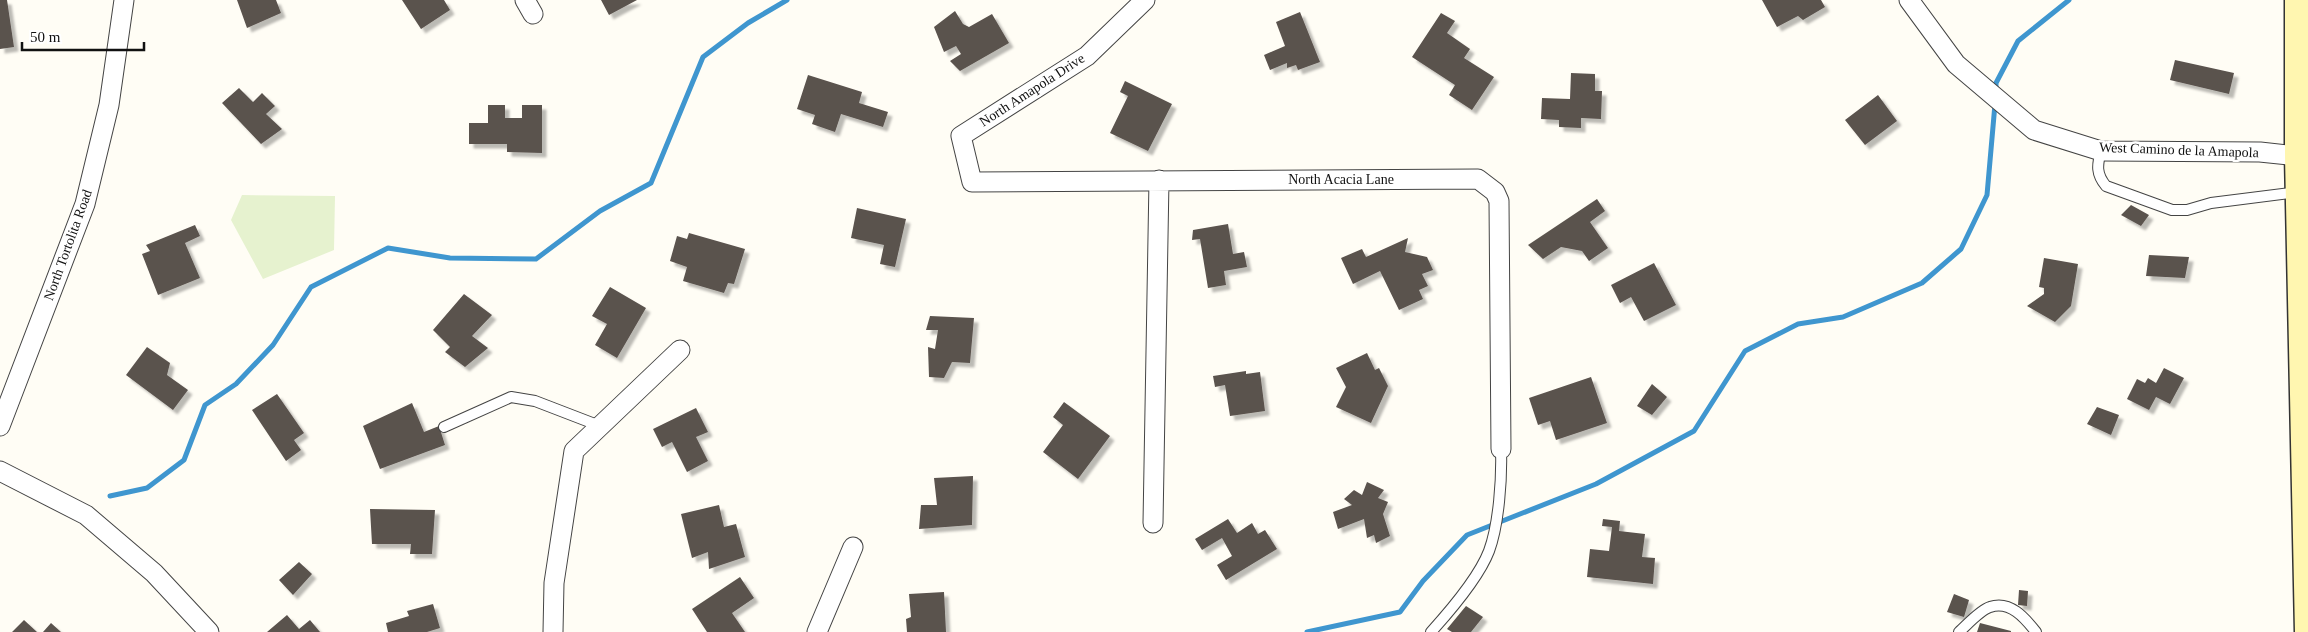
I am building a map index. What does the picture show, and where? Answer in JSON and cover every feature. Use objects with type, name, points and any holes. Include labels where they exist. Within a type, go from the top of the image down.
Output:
[{"type":"street","name":"North Tortolita Road","points":[[0,426],[86,204],[109,105],[124,0]]},
{"type":"street","name":"North Amapola Drive","points":[[961,136],[1087,56],[1145,0]]},
{"type":"street","name":"West Camino de la Amapola","points":[[1908,0],[1956,64],[2034,130],[2101,151],[2260,152],[2298,156]]},
{"type":"street","points":[[2298,0],[2298,156],[2308,632]]},
{"type":"street","name":"North Acacia Lane","points":[[961,136],[972,182],[1478,179],[1494,192],[1499,201],[1501,449]]},
{"type":"street","points":[[1153,524],[1159,180]]},
{"type":"street","points":[[553,632],[554,583],[574,451],[680,350]]},
{"type":"street","points":[[0,471],[86,515],[154,572],[209,632]]},
{"type":"street","points":[[816,632],[853,547]]},
{"type":"lane","points":[[2101,151],[2098,171],[2099,177],[2106,186],[2172,210],[2187,210],[2211,203],[2299,192]]},
{"type":"lane","points":[[444,427],[511,396],[535,401],[600,426]]},
{"type":"lane","points":[[1431,632],[1458,601],[1489,551],[1502,476],[1501,449]]},
{"type":"lane","points":[[1959,632],[1989,607],[2006,606],[2025,617],[2036,632]]},
{"type":"green space","points":[[242,195],[335,196],[334,250],[263,279],[231,220]]},
{"type":"building","points":[[0,0],[7,0],[14,47],[0,49]]},
{"type":"building","points":[[237,0],[276,0],[281,13],[247,28]]},
{"type":"building","points":[[402,0],[444,0],[450,10],[421,29]]},
{"type":"building","points":[[601,0],[637,0],[609,15]]},
{"type":"building","points":[[1762,0],[1821,0],[1825,7],[1803,20],[1798,16],[1777,27]]},
{"type":"building","points":[[955,11],[963,24],[969,27],[992,14],[1009,43],[960,71],[950,61],[961,54],[956,46],[944,52],[934,27]]},
{"type":"building","points":[[1300,12],[1320,62],[1298,70],[1296,65],[1287,68],[1287,63],[1270,70],[1264,55],[1285,46],[1276,22]]},
{"type":"building","points":[[1441,13],[1455,21],[1447,33],[1470,49],[1464,58],[1494,77],[1472,110],[1449,95],[1455,85],[1412,57]]},
{"type":"building","points":[[2175,60],[2234,73],[2229,94],[2170,80]]},
{"type":"building","points":[[1571,73],[1595,74],[1595,91],[1602,91],[1601,119],[1581,118],[1581,128],[1559,127],[1559,120],[1541,119],[1542,98],[1570,99]]},
{"type":"building","points":[[808,75],[862,92],[859,103],[888,112],[883,127],[841,114],[835,132],[812,124],[815,115],[797,109]]},
{"type":"building","points":[[1125,81],[1172,104],[1148,151],[1110,133],[1128,96],[1120,92]]},
{"type":"building","points":[[239,88],[253,102],[262,93],[275,106],[266,114],[282,129],[261,144],[222,103]]},
{"type":"building","points":[[1878,95],[1897,121],[1865,145],[1845,120]]},
{"type":"building","points":[[488,105],[505,105],[505,118],[522,118],[522,105],[542,105],[542,153],[507,152],[507,144],[469,144],[469,123],[488,123]]},
{"type":"building","points":[[1597,199],[1605,211],[1590,222],[1608,248],[1589,261],[1582,251],[1561,247],[1543,259],[1528,245]]},
{"type":"building","points":[[2131,205],[2149,215],[2141,226],[2121,215]]},
{"type":"building","points":[[857,208],[906,219],[895,267],[880,264],[884,245],[851,238]]},
{"type":"building","points":[[1228,224],[1233,254],[1244,252],[1247,267],[1224,271],[1226,285],[1208,288],[1200,239],[1192,240],[1193,230]]},
{"type":"building","points":[[195,225],[200,236],[185,243],[200,278],[158,295],[142,254],[150,251],[146,245]]},
{"type":"building","points":[[689,233],[745,249],[734,284],[728,283],[724,293],[683,281],[687,267],[670,261],[677,236],[687,239]]},
{"type":"building","points":[[1408,238],[1405,252],[1427,257],[1433,270],[1422,274],[1428,286],[1419,290],[1423,299],[1399,310],[1380,271],[1353,284],[1341,258],[1362,249],[1366,257]]},
{"type":"building","points":[[2149,255],[2189,257],[2185,278],[2146,276]]},
{"type":"building","points":[[2044,258],[2078,264],[2071,306],[2055,322],[2027,306],[2044,294],[2044,288],[2039,287]]},
{"type":"building","points":[[1654,263],[1676,305],[1644,321],[1631,297],[1620,303],[1611,285]]},
{"type":"building","points":[[610,287],[646,308],[617,358],[595,345],[607,324],[592,316]]},
{"type":"building","points":[[464,294],[492,315],[472,336],[488,348],[465,367],[445,352],[450,347],[433,330]]},
{"type":"building","points":[[930,316],[974,318],[970,363],[952,362],[944,378],[929,377],[928,347],[935,349],[938,330],[926,330]]},
{"type":"building","points":[[147,347],[170,363],[167,375],[188,390],[173,410],[126,375]]},
{"type":"building","points":[[1367,353],[1375,370],[1379,368],[1388,386],[1371,423],[1336,407],[1346,387],[1336,368]]},
{"type":"building","points":[[2164,368],[2184,378],[2170,404],[2156,397],[2149,410],[2127,399],[2137,379],[2145,383],[2148,378],[2156,383]]},
{"type":"building","points":[[1246,371],[1246,374],[1260,372],[1265,411],[1230,416],[1225,385],[1215,387],[1213,376]]},
{"type":"building","points":[[1591,377],[1607,423],[1556,440],[1550,421],[1538,425],[1529,398]]},
{"type":"building","points":[[1652,384],[1667,397],[1652,415],[1637,406]]},
{"type":"building","points":[[277,394],[304,433],[294,440],[301,450],[286,461],[252,410]]},
{"type":"building","points":[[1064,402],[1110,436],[1078,479],[1043,452],[1063,425],[1053,417]]},
{"type":"building","points":[[412,403],[424,432],[439,426],[445,445],[380,469],[363,426]]},
{"type":"building","points":[[2097,407],[2119,415],[2111,435],[2087,424]]},
{"type":"building","points":[[696,408],[708,432],[696,437],[708,461],[687,472],[672,442],[662,447],[653,429]]},
{"type":"building","points":[[973,476],[972,525],[919,529],[921,505],[937,505],[934,478]]},
{"type":"building","points":[[1367,482],[1384,490],[1378,498],[1388,502],[1383,514],[1390,536],[1376,543],[1374,535],[1367,538],[1364,519],[1338,529],[1333,512],[1352,505],[1344,499],[1354,490],[1362,495]]},
{"type":"building","points":[[719,505],[724,527],[736,524],[745,557],[709,569],[708,552],[692,558],[681,514]]},
{"type":"building","points":[[370,509],[435,510],[432,554],[410,554],[411,544],[372,544]]},
{"type":"building","points":[[1228,519],[1237,533],[1252,523],[1258,534],[1265,530],[1277,549],[1226,580],[1217,565],[1232,556],[1222,538],[1202,550],[1195,539]]},
{"type":"building","points":[[1603,519],[1620,521],[1619,531],[1645,534],[1642,557],[1655,558],[1653,584],[1587,577],[1590,549],[1609,551],[1612,527],[1602,526]]},
{"type":"building","points":[[299,562],[312,574],[293,595],[279,580]]},
{"type":"building","points":[[740,577],[754,598],[732,613],[745,632],[707,632],[692,609]]},
{"type":"building","points":[[2019,590],[2028,591],[2027,606],[2018,605]]},
{"type":"building","points":[[944,592],[946,632],[907,632],[906,619],[911,617],[909,594]]},
{"type":"building","points":[[1954,594],[1969,600],[1964,617],[1947,612]]},
{"type":"building","points":[[433,604],[440,628],[427,632],[388,632],[386,623],[409,616],[407,611]]},
{"type":"building","points":[[1466,606],[1483,617],[1471,632],[1452,632],[1447,629]]},
{"type":"building","points":[[287,615],[299,629],[310,620],[320,632],[267,632]]},
{"type":"building","points":[[24,620],[37,632],[12,632]]},
{"type":"building","points":[[51,623],[61,632],[43,632]]},
{"type":"building","points":[[1980,623],[2011,631],[2011,632],[1977,632]]},
{"type":"waterway","points":[[110,496],[147,488],[184,460],[205,405],[236,384],[273,345],[311,287],[388,248],[450,258],[536,259],[600,211],[651,183],[703,57],[748,23],[787,0]]},
{"type":"waterway","points":[[1996,93],[1996,83],[2018,41],[2069,0]]},
{"type":"waterway","points":[[1307,632],[1400,612],[1423,581],[1467,535],[1596,484],[1694,431],[1745,351],[1798,324],[1843,317],[1922,283],[1961,249],[1987,195],[1995,104]]}]
